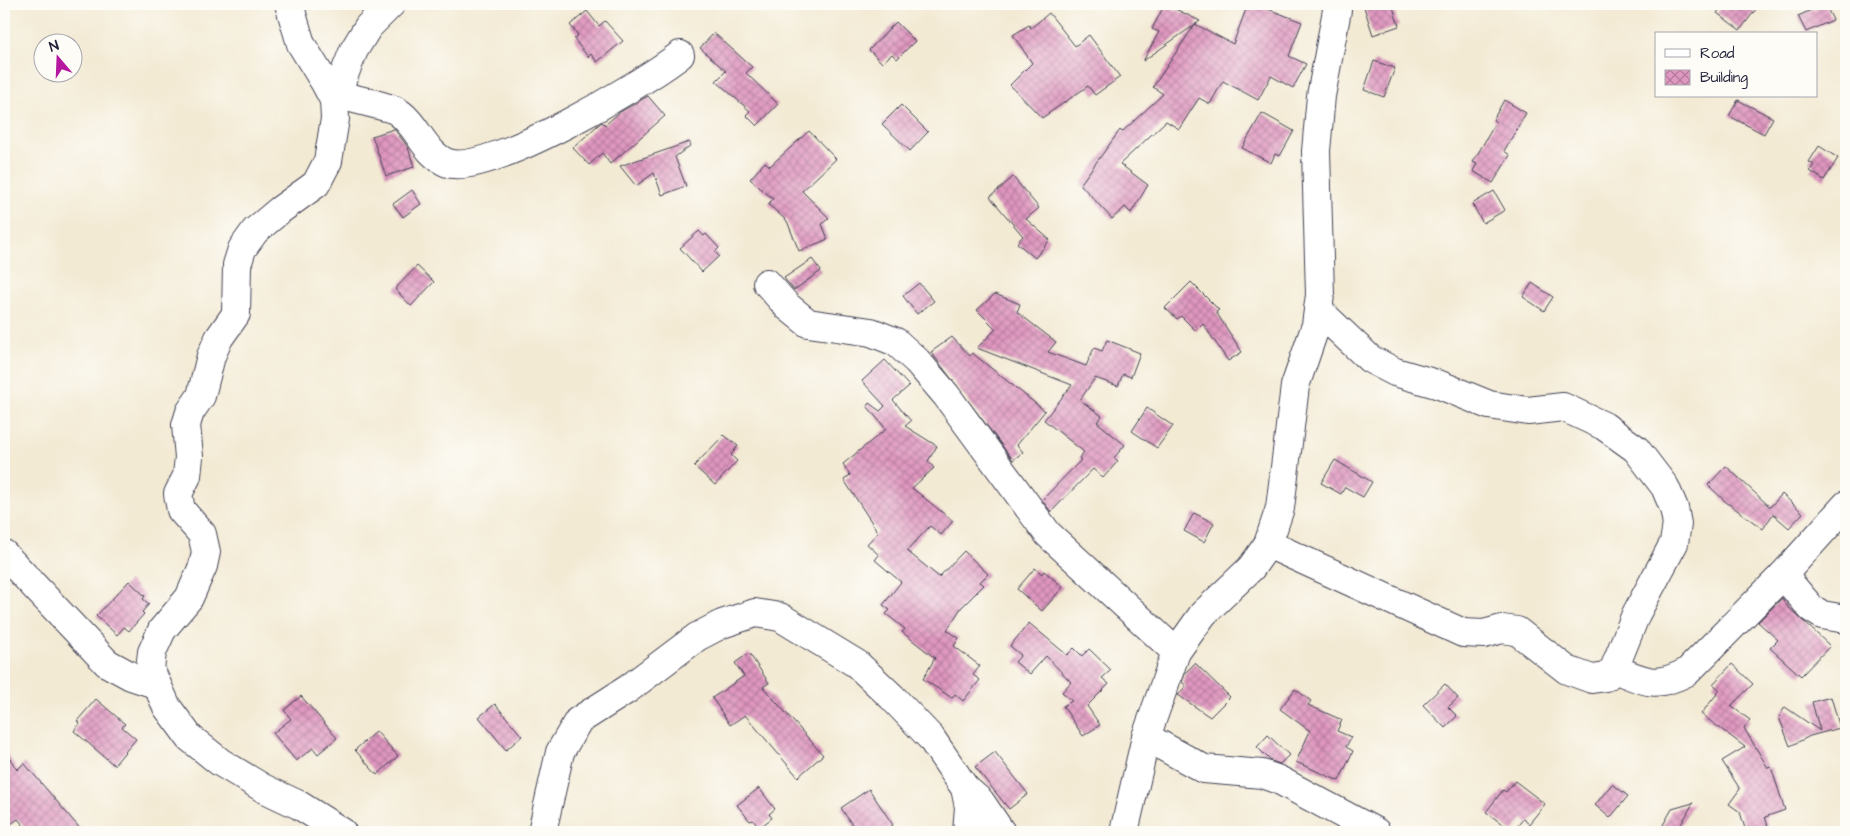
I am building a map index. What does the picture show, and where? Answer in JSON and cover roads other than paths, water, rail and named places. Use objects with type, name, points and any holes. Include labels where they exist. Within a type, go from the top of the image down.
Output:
[{"type":"street","points":[[289,4],[301,44],[335,97],[395,110],[434,154],[450,164],[496,157],[553,132],[657,73],[680,55]]},
{"type":"street","points":[[342,832],[299,805],[263,788],[220,762],[197,744],[190,738],[167,707],[155,684],[150,669],[152,652],[162,630],[189,598],[203,566],[206,552],[202,534],[178,503],[178,494],[187,476],[189,457],[186,425],[190,412],[202,396],[210,356],[236,314],[237,265],[242,249],[255,231],[280,210],[306,193],[316,184],[323,173],[328,161],[335,119],[335,97],[354,50],[368,27],[391,4]]},
{"type":"street","points":[[1124,832],[1146,737],[1176,652],[1203,614],[1251,568],[1268,544],[1280,508],[1295,386],[1316,325],[1320,296],[1316,151],[1321,96],[1336,10]]},
{"type":"street","points":[[767,283],[787,306],[808,323],[871,332],[896,342],[917,361],[946,396],[1048,534],[1176,652]]},
{"type":"street","points":[[1268,544],[1463,632],[1484,634],[1502,629],[1517,631],[1568,670],[1592,679],[1606,677],[1614,669],[1636,614],[1674,543],[1677,524],[1674,508],[1665,487],[1636,449],[1604,426],[1564,407],[1528,411],[1489,405],[1440,385],[1395,372],[1370,359],[1318,310]]},
{"type":"street","points":[[1614,669],[1654,684],[1671,680],[1687,672],[1783,575],[1846,506]]},
{"type":"street","points":[[4,554],[107,663],[131,676],[155,684]]},
{"type":"street","points":[[1783,575],[1811,608],[1822,615],[1846,619]]},
{"type":"street","points":[[542,832],[560,752],[578,721],[628,689],[697,637],[722,624],[755,613],[780,617],[857,664],[931,738],[964,788],[980,801],[1001,832]]},
{"type":"street","points":[[1146,737],[1204,769],[1262,774],[1279,780],[1376,832]]},
{"type":"street","points":[[964,788],[969,807],[966,832]]}]
